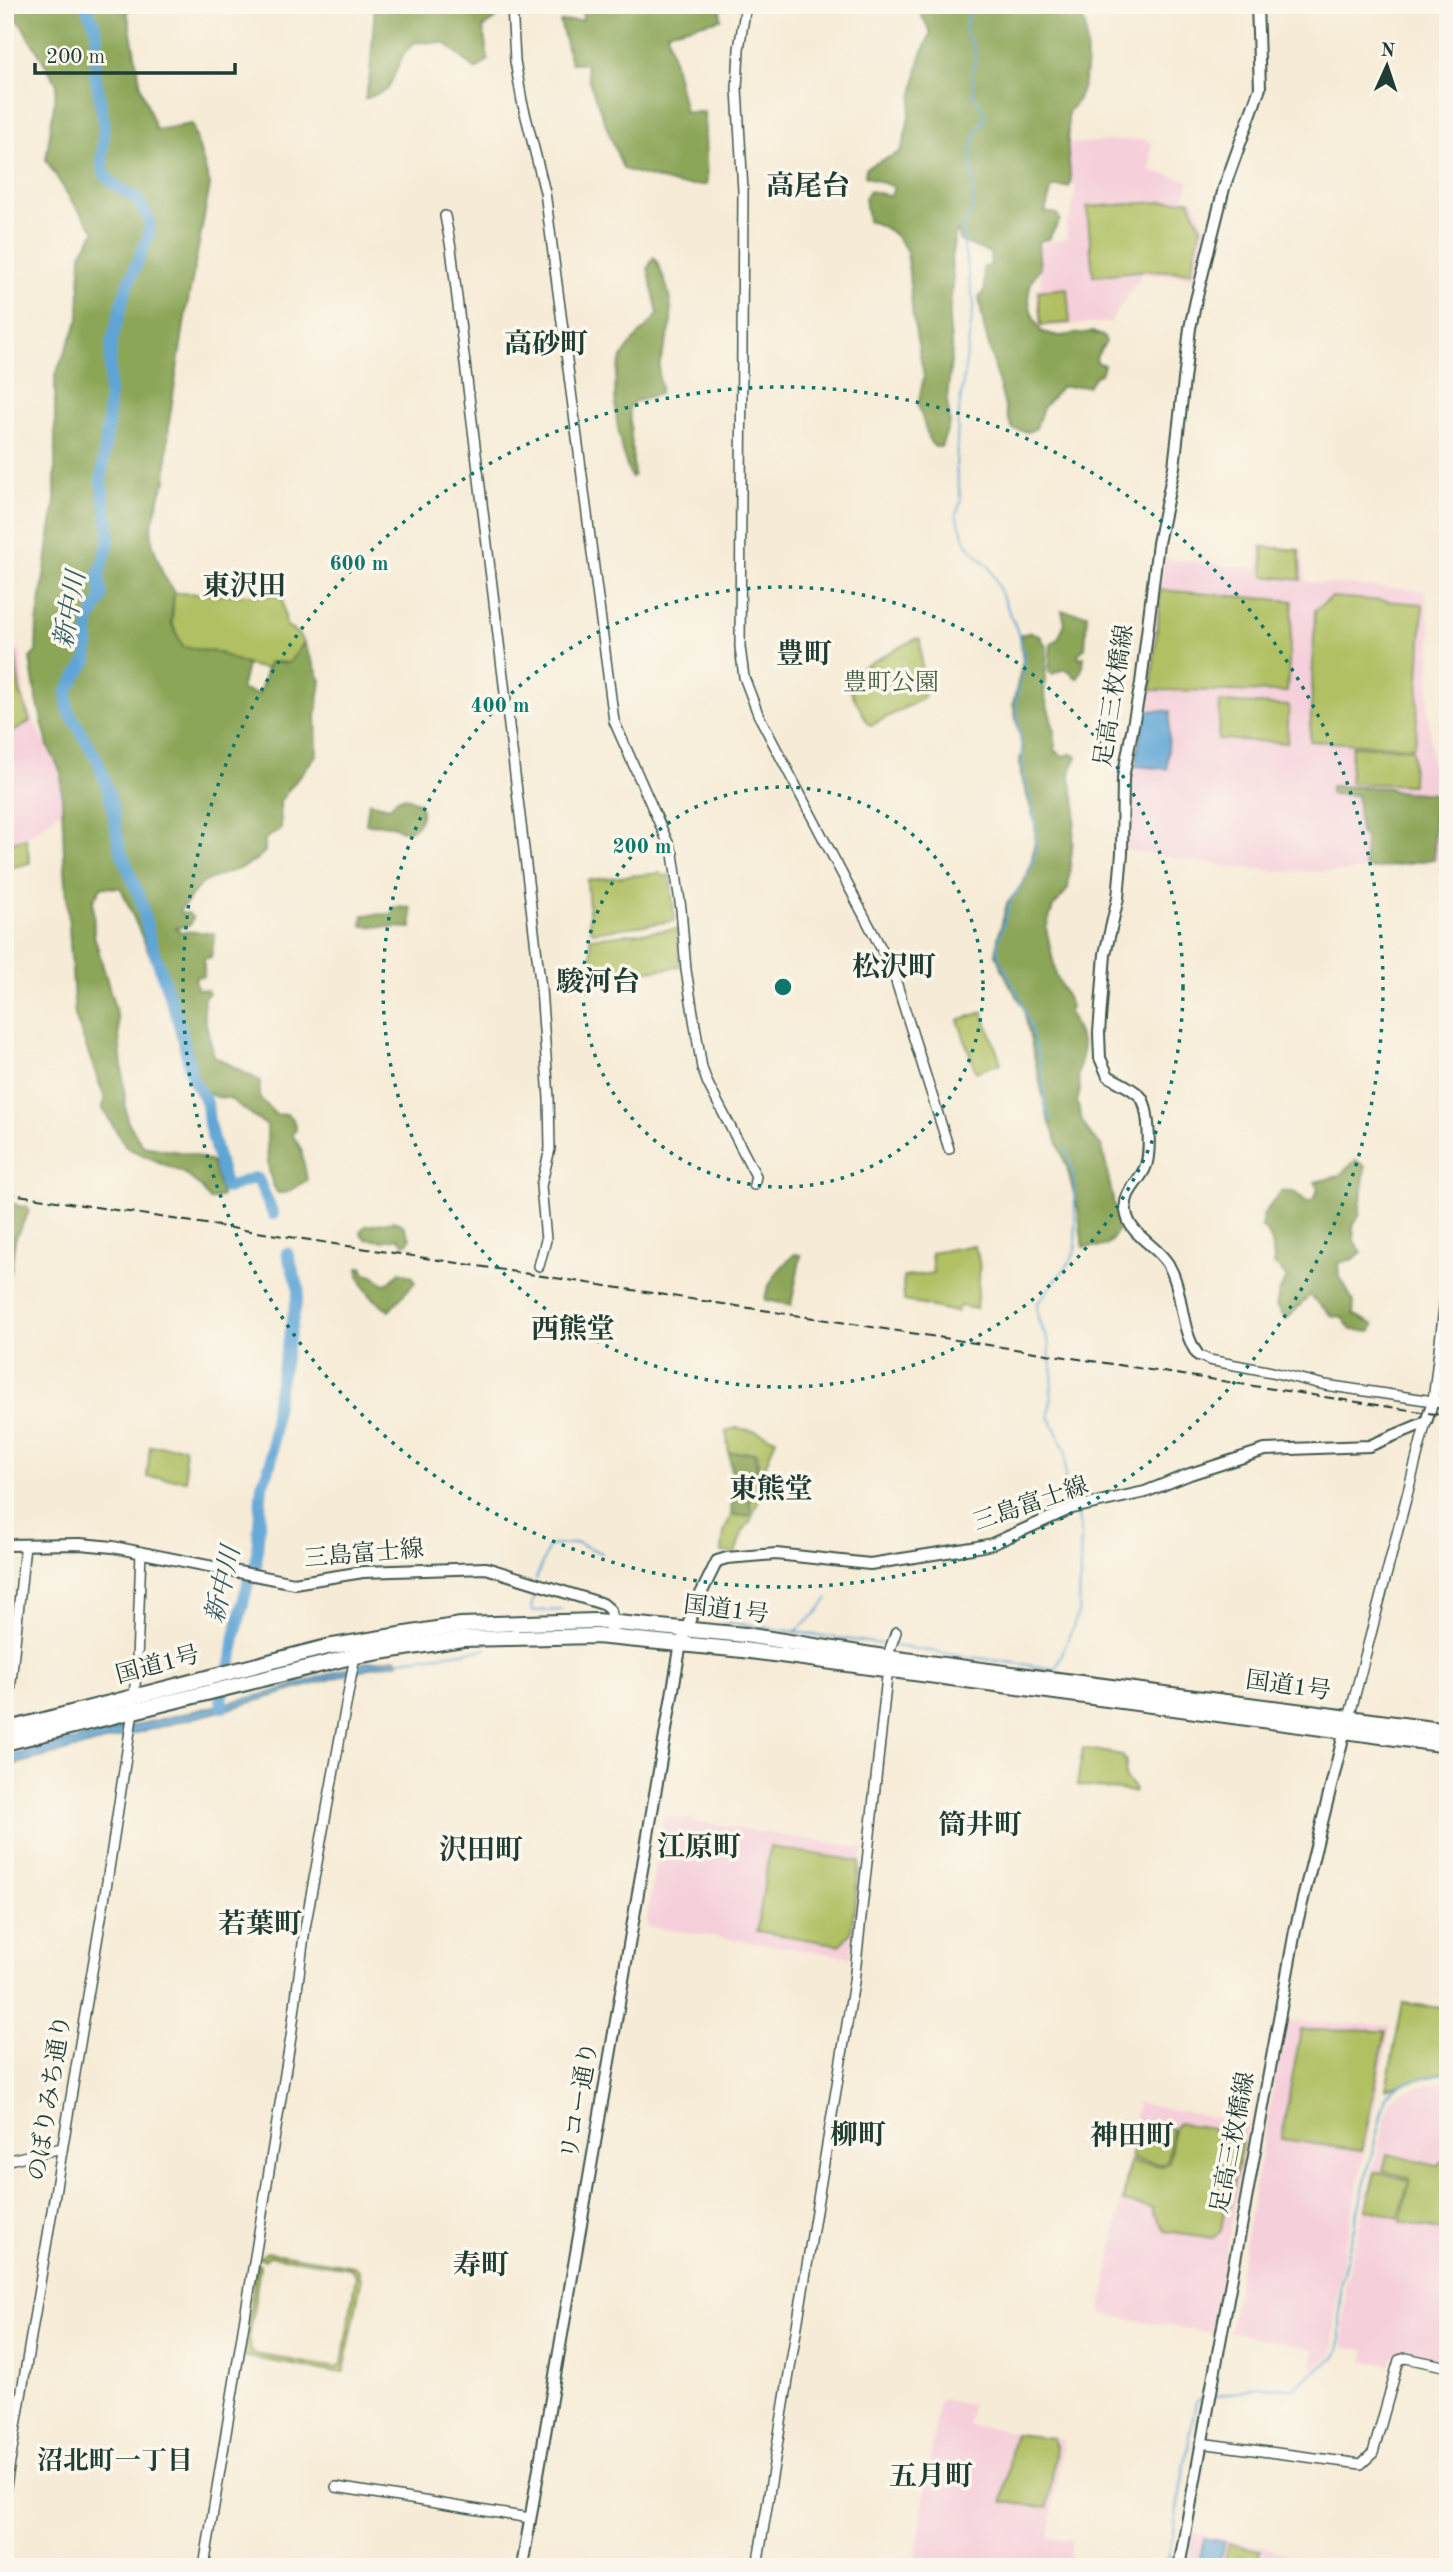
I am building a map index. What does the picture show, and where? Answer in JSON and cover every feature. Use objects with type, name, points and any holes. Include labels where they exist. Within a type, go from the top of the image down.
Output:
[{"type":"highway","name":"国道1号","points":[[133,1708],[327,1647],[402,1633],[485,1624],[613,1621],[687,1628],[889,1664]]},
{"type":"highway","name":"国道1号","points":[[6,1736],[355,1658],[462,1639],[520,1636],[614,1637],[889,1664],[1347,1724],[1448,1731]]},
{"type":"highway","name":"国道1号","points":[[1347,1724],[1448,1745]]},
{"type":"main road","name":"足高三枚橋線","points":[[1198,1355],[1191,1342],[1170,1267],[1128,1223],[1126,1199],[1147,1164],[1147,1112],[1139,1095],[1104,1071],[1100,1058],[1099,1033],[1105,954],[1118,898],[1124,778],[1142,683],[1158,543],[1174,467],[1190,328],[1224,188],[1260,88],[1256,5]]},
{"type":"main road","points":[[1426,1422],[1433,1401],[1448,1404]]},
{"type":"main road","name":"三島富士線","points":[[687,1628],[713,1565],[721,1559],[775,1554],[870,1564],[972,1548],[992,1544],[1072,1508],[1145,1492],[1190,1474],[1265,1450],[1369,1446],[1426,1422]]},
{"type":"main road","name":"三島富士線","points":[[5,1545],[80,1545],[141,1552],[294,1583],[363,1572],[486,1569],[603,1604],[610,1610],[613,1621]]},
{"type":"main road","points":[[613,1621],[614,1637]]},
{"type":"main road","name":"リコー通り","points":[[522,2567],[681,1643],[687,1628]]},
{"type":"main road","name":"足高三枚橋線","points":[[1179,2567],[1295,1931],[1347,1724]]},
{"type":"street","points":[[512,5],[515,61],[522,101],[545,192],[553,243],[614,722],[673,854],[680,899],[687,983],[702,1068],[756,1176],[754,1185]]},
{"type":"street","points":[[746,5],[739,49],[737,89],[743,191],[740,647],[744,677],[758,714],[892,969],[948,1149]]},
{"type":"street","points":[[445,215],[541,989],[550,1098],[550,1149],[541,1186],[546,1240],[539,1266]]},
{"type":"street","points":[[1433,1401],[1448,1274]]},
{"type":"street","points":[[1433,1401],[1448,1339]]},
{"type":"street","points":[[1198,1355],[1209,1360],[1272,1371],[1325,1385],[1433,1401]]},
{"type":"street","points":[[1347,1724],[1426,1422]]},
{"type":"street","points":[[6,1736],[24,1545]]},
{"type":"street","name":"のぼりみち通り","points":[[5,2492],[133,1708],[141,1552]]},
{"type":"street","points":[[757,2567],[854,1982],[890,1649],[896,1632]]},
{"type":"street","points":[[204,2567],[291,2037],[305,1928],[355,1658]]},
{"type":"street","points":[[5,2161],[62,2148]]},
{"type":"street","points":[[1200,2443],[1362,2464],[1373,2453],[1399,2360],[1406,2358],[1448,2367]]},
{"type":"street","points":[[337,2487],[530,2518]]},
{"type":"shaded area","points":[[1144,139],[1152,143],[1150,170],[1190,181],[1184,198],[1193,198],[1206,228],[1193,277],[1142,274],[1110,322],[1039,327],[1036,289],[1041,285],[1038,245],[1067,238],[1066,221],[1070,219],[1076,188],[1068,153],[1071,144]]},
{"type":"shaded area","points":[[1260,544],[1301,549],[1306,582],[1425,591],[1431,633],[1428,709],[1439,860],[1346,872],[1280,871],[1232,867],[1126,850],[1129,779],[1145,688],[1162,558],[1258,569]]},
{"type":"shaded area","points":[[17,649],[21,652],[24,694],[33,720],[61,773],[62,810],[27,837],[5,844],[5,652]]},
{"type":"shaded area","points":[[664,1816],[863,1848],[851,1957],[650,1927],[646,1923]]},
{"type":"shaded area","points":[[1285,2022],[1391,2025],[1337,2286],[1333,2355],[1313,2369],[1313,2349],[1229,2332]]},
{"type":"shaded area","points":[[1438,2082],[1448,2085],[1448,2364],[1401,2353],[1393,2356],[1390,2365],[1364,2361],[1365,2350],[1343,2346],[1345,2285],[1390,2100],[1401,2092]]},
{"type":"shaded area","points":[[1138,2103],[1248,2124],[1213,2333],[1101,2314]]},
{"type":"shaded area","points":[[939,2399],[971,2405],[968,2425],[1063,2440],[1049,2537],[1072,2540],[1068,2567],[914,2567]]},
{"type":"shaded area","points":[[1193,2532],[1283,2552],[1330,2567],[1187,2567]]},
{"type":"green space","points":[[5,5],[126,5],[141,87],[156,130],[192,124],[210,185],[169,422],[166,481],[151,528],[153,545],[163,574],[174,593],[171,623],[183,647],[219,653],[247,665],[241,690],[259,694],[269,662],[289,663],[304,643],[321,681],[316,716],[317,754],[280,801],[281,829],[265,839],[265,851],[250,864],[217,876],[198,888],[180,909],[181,914],[188,913],[193,918],[190,925],[176,928],[181,932],[215,934],[211,957],[204,959],[204,976],[195,977],[197,989],[207,990],[209,993],[204,997],[204,1016],[214,1056],[260,1081],[259,1097],[276,1115],[287,1114],[293,1119],[296,1130],[292,1134],[301,1149],[307,1180],[286,1193],[278,1193],[271,1180],[267,1126],[229,1098],[216,1097],[191,1081],[165,990],[121,888],[101,887],[93,901],[94,935],[117,1015],[127,1120],[143,1146],[191,1154],[212,1162],[222,1196],[210,1200],[200,1186],[184,1173],[127,1148],[102,1108],[105,1099],[75,1016],[61,772],[48,746],[30,658],[36,652],[37,624],[55,502],[55,376],[79,319],[81,254],[95,231],[73,203],[46,160],[57,84],[21,24]]},
{"type":"green space","points":[[375,5],[501,5],[504,11],[483,28],[488,60],[476,70],[445,43],[415,42],[404,53],[388,89],[365,99],[370,75]]},
{"type":"green space","points":[[582,5],[720,5],[721,19],[667,32],[685,112],[704,112],[707,185],[678,185],[623,169],[589,81],[585,63],[571,63],[560,22],[583,20]]},
{"type":"green space","points":[[916,5],[1060,5],[1061,13],[1081,18],[1085,24],[1087,59],[1084,83],[1068,112],[1071,182],[1069,187],[1052,187],[1045,212],[1057,214],[1060,220],[1048,239],[1039,241],[1040,268],[1031,284],[1029,300],[1033,316],[1042,332],[1060,336],[1092,332],[1103,336],[1106,342],[1096,357],[1097,362],[1104,365],[1101,374],[1095,376],[1088,386],[1061,387],[1043,408],[1036,428],[1028,432],[1013,429],[984,327],[979,297],[985,290],[983,268],[991,265],[990,253],[960,241],[958,231],[951,262],[953,277],[949,320],[952,351],[947,400],[950,422],[941,447],[935,447],[930,442],[918,405],[924,376],[913,318],[907,252],[891,232],[868,221],[865,198],[869,191],[891,196],[894,187],[865,176],[866,168],[900,152],[904,142],[920,58],[931,33]]},
{"type":"green space","points":[[1189,200],[1201,227],[1191,272],[1147,270],[1093,276],[1087,207]]},
{"type":"green space","points":[[654,257],[668,292],[670,330],[659,365],[659,394],[634,402],[629,408],[634,475],[631,477],[619,435],[615,387],[624,353],[658,314],[648,268]]},
{"type":"green space","points":[[1067,288],[1070,323],[1041,325],[1038,291]]},
{"type":"green space","points":[[1262,547],[1299,550],[1301,580],[1264,576]]},
{"type":"green space","points":[[1161,590],[1293,601],[1287,692],[1151,690]]},
{"type":"green space","points":[[174,593],[282,596],[286,625],[298,634],[304,643],[289,663],[270,662],[267,669],[247,665],[216,652],[183,648],[172,623]]},
{"type":"green space","points":[[1332,597],[1423,604],[1416,739],[1413,747],[1310,741],[1315,610]]},
{"type":"green space","points":[[1062,611],[1087,614],[1085,648],[1078,654],[1079,658],[1084,657],[1078,678],[1064,669],[1052,674],[1049,672],[1051,644],[1058,639],[1065,623]]},
{"type":"green space","points":[[1031,632],[1041,637],[1047,649],[1044,694],[1055,733],[1055,750],[1062,756],[1072,754],[1077,757],[1070,777],[1076,807],[1068,889],[1053,907],[1046,928],[1056,975],[1071,1006],[1069,1012],[1083,1046],[1077,1102],[1082,1121],[1092,1137],[1102,1146],[1114,1205],[1122,1224],[1105,1246],[1083,1247],[1078,1209],[1067,1167],[1048,1118],[1023,1006],[996,955],[1007,904],[1024,882],[1031,865],[1035,841],[1035,822],[1021,776],[1020,758],[1023,751],[1013,704],[1023,661],[1020,635]]},
{"type":"green space","name":"豊町公園","points":[[917,638],[920,639],[924,695],[922,699],[872,725],[868,724],[845,680],[846,676]]},
{"type":"green space","points":[[15,654],[20,691],[30,721],[5,737],[5,656]]},
{"type":"green space","points":[[1220,702],[1289,706],[1287,743],[1218,739]]},
{"type":"green space","points":[[1352,746],[1413,749],[1412,785],[1350,783]]},
{"type":"green space","points":[[1331,786],[1389,788],[1393,791],[1434,794],[1434,859],[1373,869],[1365,866],[1365,837],[1360,833],[1357,795],[1330,794]]},
{"type":"green space","points":[[403,797],[420,804],[420,819],[412,829],[401,831],[392,825],[366,824],[369,802],[390,807]]},
{"type":"green space","points":[[26,838],[30,863],[5,869],[5,844]]},
{"type":"green space","points":[[660,873],[662,876],[670,875],[675,921],[593,932],[590,928],[587,880]]},
{"type":"green space","points":[[394,907],[411,908],[412,928],[362,926],[363,915],[392,914]]},
{"type":"green space","points":[[677,929],[680,967],[594,978],[590,938]]},
{"type":"green space","points":[[983,1012],[1001,1063],[976,1072],[958,1020]]},
{"type":"green space","points":[[1356,1160],[1365,1167],[1359,1216],[1353,1226],[1354,1241],[1362,1252],[1353,1259],[1338,1263],[1339,1277],[1354,1302],[1353,1314],[1374,1325],[1371,1331],[1351,1330],[1341,1316],[1333,1317],[1310,1295],[1286,1320],[1276,1306],[1279,1292],[1287,1278],[1274,1265],[1271,1239],[1261,1227],[1263,1215],[1282,1190],[1296,1193],[1307,1202],[1314,1199],[1318,1189],[1315,1182],[1339,1176]]},
{"type":"green space","points":[[5,1205],[27,1206],[29,1211],[16,1237],[11,1268],[5,1283]]},
{"type":"green space","points":[[393,1221],[403,1225],[410,1238],[408,1243],[404,1244],[399,1238],[383,1241],[366,1239],[361,1234],[366,1226]]},
{"type":"green space","points":[[973,1245],[979,1259],[976,1309],[959,1306],[956,1312],[904,1301],[903,1277],[933,1273],[931,1253]]},
{"type":"green space","points":[[795,1254],[801,1255],[791,1305],[765,1300],[772,1281]]},
{"type":"green space","points":[[362,1267],[365,1274],[374,1276],[384,1284],[400,1272],[413,1277],[415,1282],[389,1311],[364,1288],[358,1268]]},
{"type":"green space","points":[[736,1428],[756,1431],[776,1439],[760,1479],[757,1454],[729,1453],[726,1431]]},
{"type":"green space","points":[[150,1446],[184,1447],[186,1480],[147,1477]]},
{"type":"green space","points":[[754,1452],[759,1481],[748,1486],[751,1513],[731,1515],[733,1482],[729,1453]]},
{"type":"green space","points":[[757,1485],[756,1490],[761,1493],[735,1554],[722,1552],[724,1532],[731,1515],[749,1516],[748,1486]]},
{"type":"green space","points":[[1083,1748],[1122,1755],[1126,1762],[1125,1778],[1135,1789],[1134,1792],[1077,1785]]},
{"type":"green space","points":[[770,1847],[860,1861],[851,1932],[840,1945],[757,1931]]},
{"type":"green space","points":[[1403,2003],[1448,2009],[1448,2071],[1386,2088]]},
{"type":"green space","points":[[1301,2030],[1386,2031],[1362,2151],[1281,2139]]},
{"type":"green space","points":[[1137,2122],[1173,2129],[1167,2161],[1162,2164],[1131,2159]]},
{"type":"green space","points":[[1178,2123],[1231,2131],[1242,2143],[1230,2206],[1225,2207],[1221,2231],[1213,2238],[1166,2231],[1153,2213],[1153,2208],[1123,2202],[1129,2162],[1163,2166],[1169,2162],[1174,2129]]},
{"type":"green space","points":[[1387,2154],[1437,2166],[1448,2158],[1448,2232],[1401,2222],[1410,2178],[1383,2171]]},
{"type":"green space","points":[[1375,2172],[1409,2180],[1399,2218],[1366,2209]]},
{"type":"green space","points":[[267,2252],[354,2266],[359,2270],[361,2281],[344,2372],[241,2356],[257,2263],[260,2265],[249,2339],[251,2350],[255,2354],[337,2368],[342,2364],[356,2275],[350,2268],[271,2256],[264,2260],[259,2258]]},
{"type":"green space","points":[[1014,2434],[1052,2438],[1056,2447],[1048,2508],[1003,2502]]},
{"type":"green space","points":[[1228,2544],[1260,2550],[1258,2561],[1276,2564],[1276,2567],[1222,2567]]},
{"type":"water","points":[[1143,710],[1170,711],[1167,769],[1136,766]]},
{"type":"water","points":[[395,1658],[399,1662],[372,1667],[232,1708],[5,1767],[5,1757],[269,1693],[364,1663]]},
{"type":"water","points":[[1204,2538],[1224,2542],[1218,2567],[1198,2567]]},
{"type":"waterway","name":"新中川","points":[[85,5],[95,25],[97,38],[95,72],[104,123],[104,173],[112,183],[138,200],[149,220],[149,235],[126,289],[111,345],[108,424],[101,482],[109,542],[99,575],[102,598],[89,622],[87,660],[67,691],[68,710],[98,761],[107,787],[119,846],[141,901],[150,939],[181,1029],[192,1078],[207,1103],[209,1124],[226,1188],[258,1179],[273,1214]]},
{"type":"waterway","points":[[977,5],[967,19],[965,32],[976,58],[972,71],[974,96],[983,108],[985,119],[978,129],[972,150],[973,211],[963,227],[974,302],[958,419],[956,468],[961,501],[956,515],[967,544],[990,568],[1017,630],[1024,654],[1024,668],[1016,699],[1025,782],[1036,827],[1036,848],[1031,869],[1010,902],[997,946],[999,958],[1020,998],[1031,1029],[1040,1064],[1046,1108],[1051,1120]]},
{"type":"waterway","points":[[1067,1149],[1074,1178],[1076,1248],[1071,1261],[1037,1304],[1038,1319],[1049,1344],[1053,1372],[1049,1416],[1066,1452],[1065,1481],[1074,1503]]},
{"type":"waterway","name":"新中川","points":[[223,1707],[221,1699],[232,1660],[235,1636],[249,1579],[256,1566],[262,1485],[271,1462],[276,1402],[299,1289],[287,1253]]},
{"type":"waterway","points":[[894,1646],[1056,1669],[1079,1611],[1081,1531],[1077,1512]]},
{"type":"waterway","points":[[536,1579],[549,1546],[577,1543],[602,1553]]},
{"type":"waterway","points":[[537,1588],[531,1607],[533,1611],[563,1610]]},
{"type":"waterway","points":[[721,1621],[795,1632],[818,1612],[828,1598]]},
{"type":"waterway","points":[[795,1632],[888,1645]]},
{"type":"waterway","points":[[400,1660],[487,1649]]},
{"type":"waterway","points":[[1214,2397],[1256,2387],[1293,2388],[1335,2357],[1339,2351],[1340,2340],[1340,2285],[1386,2096],[1406,2082],[1448,2073]]},
{"type":"waterway","points":[[1167,2567],[1196,2401],[1205,2399]]},
{"type":"railway","points":[[5,1193],[1448,1416]]},
{"type":"district","name":"高尾台","points":[[808,188]]},
{"type":"district","name":"高砂町","points":[[546,346]]},
{"type":"district","name":"東沢田","points":[[244,588]]},
{"type":"district","name":"豊町","points":[[804,656]]},
{"type":"district","name":"松沢町","points":[[894,969]]},
{"type":"district","name":"駿河台","points":[[598,984]]},
{"type":"district","name":"西熊堂","points":[[573,1331]]},
{"type":"district","name":"東熊堂","points":[[771,1491]]},
{"type":"district","name":"筒井町","points":[[980,1827]]},
{"type":"district","name":"江原町","points":[[699,1849]]},
{"type":"district","name":"沢田町","points":[[481,1852]]},
{"type":"district","name":"若葉町","points":[[260,1926]]},
{"type":"district","name":"柳町","points":[[858,2137]]},
{"type":"district","name":"神田町","points":[[1132,2138]]},
{"type":"district","name":"寿町","points":[[481,2267]]},
{"type":"district","name":"沼北町一丁目","points":[[115,2462]]},
{"type":"district","name":"五月町","points":[[931,2478]]}]
